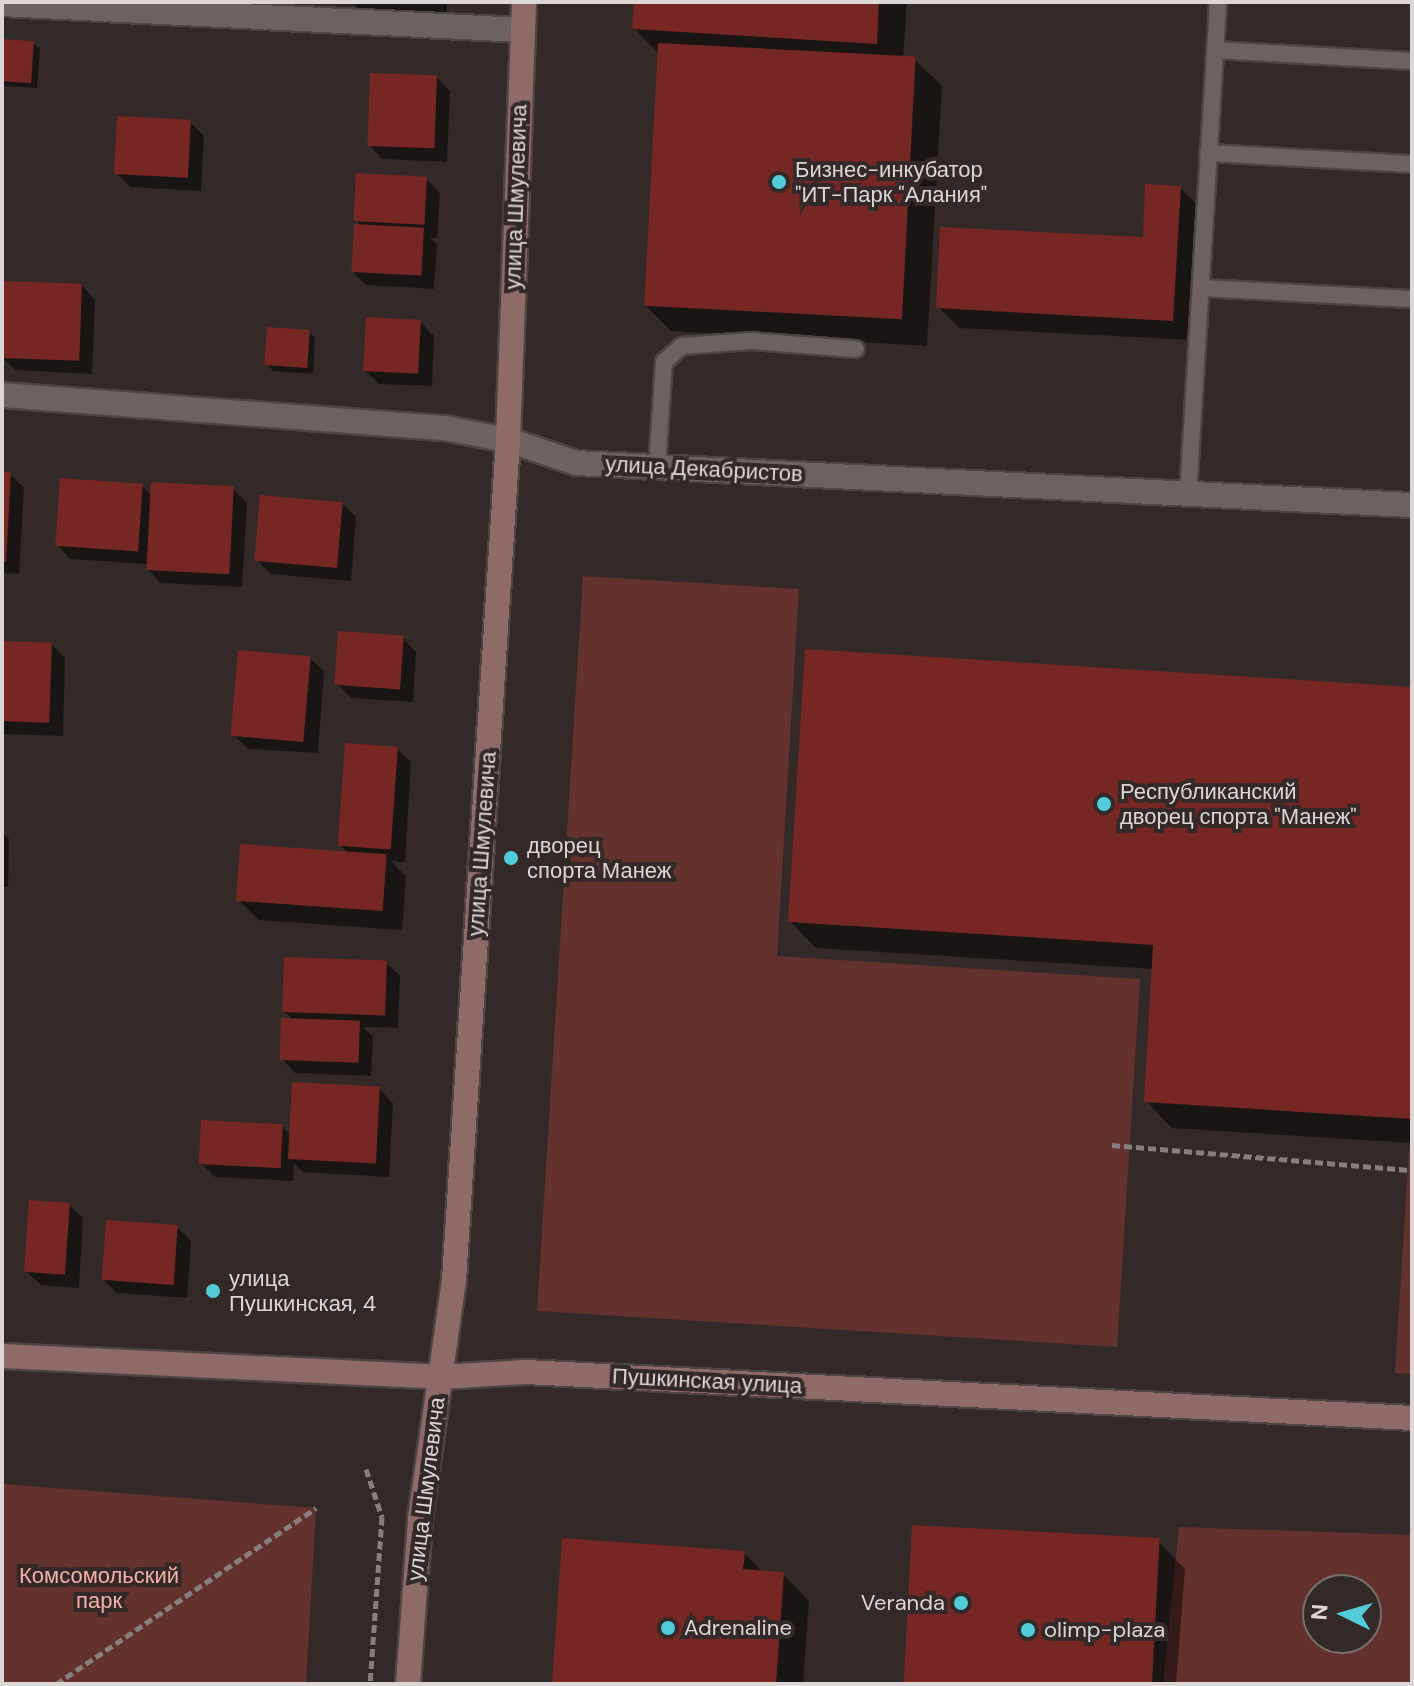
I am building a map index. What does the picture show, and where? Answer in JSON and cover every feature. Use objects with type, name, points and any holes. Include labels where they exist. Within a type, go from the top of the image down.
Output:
[{"type":"main road","name":"улица Шмулевича","points":[[408,1684],[420,1519],[454,1280],[508,440],[524,2]]},
{"type":"main road","name":"Пушкинская улица","points":[[2,1356],[440,1377],[526,1372],[1412,1418]]},
{"type":"street","points":[[2,4],[522,30]]},
{"type":"street","name":"улица Декабристов","points":[[2,395],[449,429],[508,440],[576,463],[1412,505]]},
{"type":"lane","points":[[1188,494],[1218,2]]},
{"type":"lane","points":[[1215,50],[1412,61]]},
{"type":"lane","points":[[1208,153],[1412,164]]},
{"type":"lane","points":[[1201,288],[1412,299]]},
{"type":"lane","points":[[657,467],[664,362],[682,346],[751,341],[856,349]]},
{"type":"path","points":[[1112,1145],[1412,1170]]},
{"type":"path","points":[[366,1469],[382,1517],[370,1684]]},
{"type":"path","points":[[56,1684],[316,1508]]},
{"type":"green space","points":[[583,576],[799,589],[777,956],[1140,979],[1117,1347],[537,1311]]},
{"type":"green space","points":[[1409,1150],[1412,1150],[1412,1374],[1395,1373]]},
{"type":"green space","name":"Комсомольский парк","points":[[2,1484],[316,1508],[306,1684],[2,1684]]},
{"type":"green space","points":[[1179,1527],[1412,1535],[1412,1684],[1163,1684]]},
{"type":"building","points":[[634,2],[879,2],[877,44],[632,29]]},
{"type":"building","points":[[2,39],[34,41],[31,83],[2,81]]},
{"type":"building","name":"Бизнес-инкубатор \"ИТ-Парк \"Алания\"","points":[[658,43],[916,57],[902,319],[644,306]]},
{"type":"building","points":[[370,73],[437,75],[434,148],[367,146]]},
{"type":"building","points":[[117,116],[191,120],[188,178],[114,174]]},
{"type":"building","points":[[356,173],[427,177],[424,225],[353,221]]},
{"type":"building","points":[[1145,184],[1181,186],[1173,321],[936,308],[940,227],[1143,237]]},
{"type":"building","points":[[354,224],[424,228],[421,276],[351,272]]},
{"type":"building","points":[[4,281],[82,284],[79,361],[2,358]]},
{"type":"building","points":[[366,317],[421,320],[418,374],[363,371]]},
{"type":"building","points":[[267,327],[310,330],[307,368],[264,365]]},
{"type":"building","points":[[2,471],[11,472],[6,562],[2,561]]},
{"type":"building","points":[[60,478],[143,484],[138,552],[55,546]]},
{"type":"building","points":[[151,482],[234,486],[229,574],[146,570]]},
{"type":"building","points":[[260,495],[343,502],[337,568],[254,561]]},
{"type":"building","points":[[338,631],[404,636],[400,689],[334,685]]},
{"type":"building","points":[[2,641],[52,643],[49,723],[2,721]]},
{"type":"building","name":"Республиканский дворец спорта \"Манеж\"","points":[[805,649],[1412,687],[1412,1119],[1144,1102],[1153,945],[788,922]]},
{"type":"building","points":[[238,650],[311,656],[303,742],[231,736]]},
{"type":"building","points":[[345,743],[398,747],[391,849],[338,846]]},
{"type":"building","points":[[240,844],[387,854],[383,911],[236,901]]},
{"type":"building","points":[[284,957],[387,961],[385,1016],[282,1012]]},
{"type":"building","points":[[281,1018],[360,1021],[358,1063],[280,1060]]},
{"type":"building","points":[[292,1082],[380,1087],[376,1164],[288,1159]]},
{"type":"building","points":[[201,1120],[283,1124],[281,1168],[199,1164]]},
{"type":"building","points":[[29,1200],[70,1203],[65,1275],[24,1272]]},
{"type":"building","points":[[106,1220],[178,1225],[174,1285],[102,1280]]},
{"type":"building","name":"olimp-plaza","points":[[912,1525],[1160,1538],[1152,1684],[904,1684]]},
{"type":"building","name":"Adrenaline","points":[[562,1538],[745,1551],[743,1569],[784,1572],[776,1684],[552,1684]]},
{"type":"place","name":"Бизнес-инкубатор \"ИТ-Парк \"Алания\"","points":[[779,182]]},
{"type":"place","name":"Республиканский дворец спорта \"Манеж\"","points":[[1104,804]]},
{"type":"place","name":"дворец спорта Манеж","points":[[511,858]]},
{"type":"place","name":"улица Пушкинская, 4","points":[[213,1291]]},
{"type":"place","name":"Veranda","points":[[961,1603]]},
{"type":"place","name":"Adrenaline","points":[[668,1628]]},
{"type":"place","name":"olimp-plaza","points":[[1028,1630]]}]
